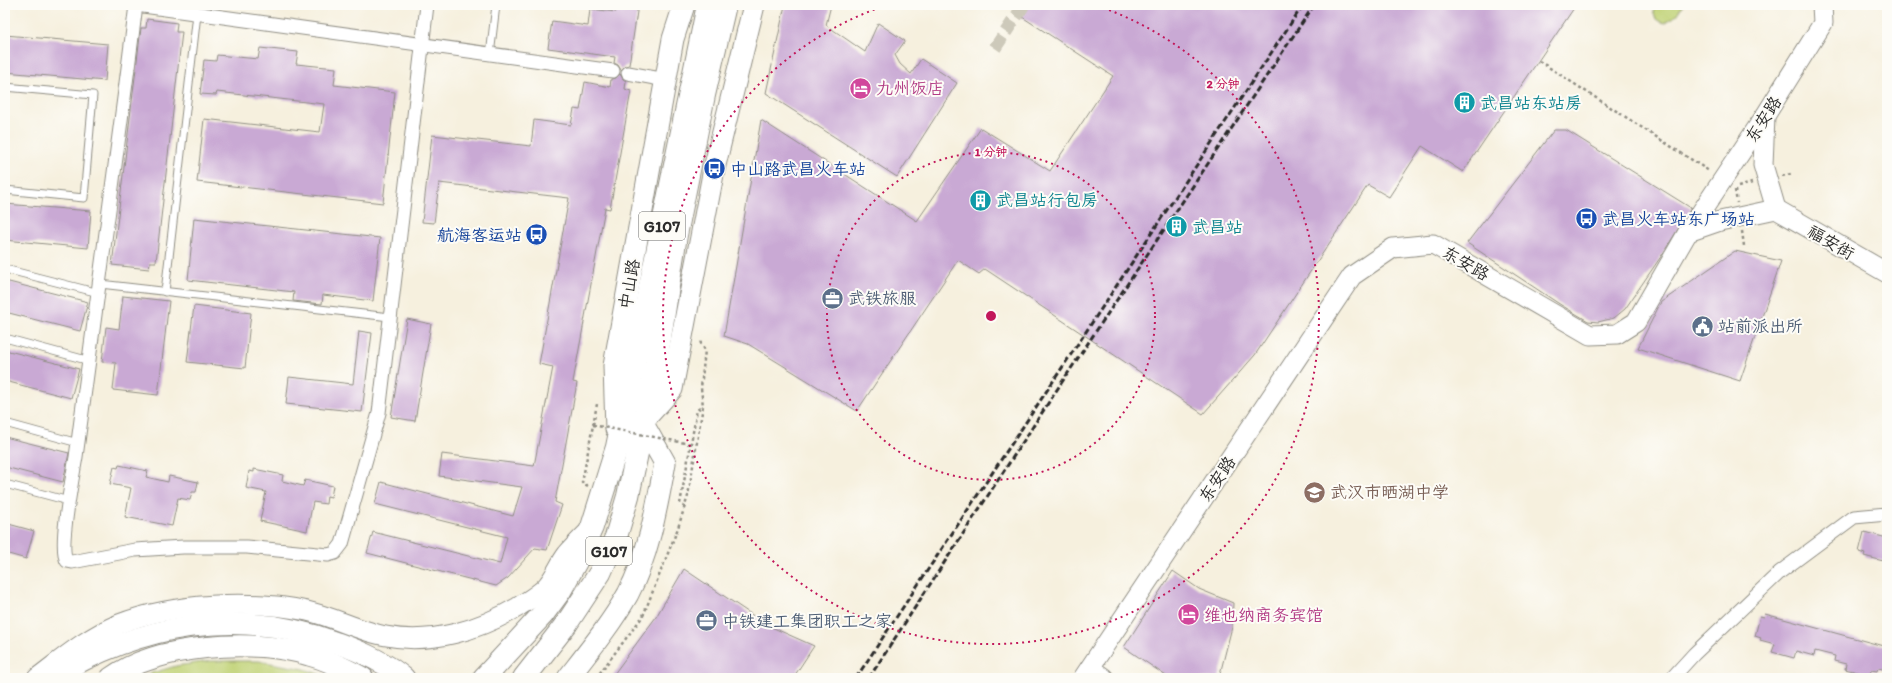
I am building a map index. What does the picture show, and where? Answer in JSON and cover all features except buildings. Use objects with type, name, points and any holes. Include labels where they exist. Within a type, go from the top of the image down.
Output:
[{"type":"highway","name":"G107","points":[[484,675],[543,614],[560,591],[578,558],[592,527],[617,447],[708,5]]},
{"type":"highway","name":"G107","points":[[531,673],[600,573],[616,537],[628,496],[642,422],[656,363],[676,235],[704,95],[725,5]]},
{"type":"main road","name":"中山路","points":[[617,447],[614,366],[673,39],[684,5]]},
{"type":"main road","points":[[568,678],[609,625],[628,593],[650,533],[666,463],[642,422],[672,389],[714,169],[744,39],[754,5]]},
{"type":"main road","points":[[51,678],[120,644],[151,634],[201,624],[231,623],[261,625],[320,636],[376,660],[404,678]]},
{"type":"main road","points":[[111,678],[119,672],[148,659],[191,649],[232,645],[274,648],[309,654],[342,667],[363,678]]},
{"type":"street","points":[[427,5],[423,45],[378,422],[342,544],[335,553],[328,556],[246,547],[184,547],[135,550],[78,562],[67,561],[63,552],[69,501],[90,361],[136,5],[423,45],[490,55],[613,71]]},
{"type":"street","name":"东安路","points":[[1092,675],[1352,276],[1393,248],[1433,244],[1590,335],[1617,334],[1636,322],[1688,232],[1766,116],[1823,23],[1822,5]]},
{"type":"street","points":[[628,73],[666,80]]},
{"type":"street","points":[[1688,232],[1720,220],[1776,209],[1763,165],[1766,116]]},
{"type":"street","name":"福安街","points":[[1776,209],[1887,273]]},
{"type":"street","points":[[1672,678],[1694,654],[1780,572],[1854,516],[1887,514]]},
{"type":"street","points":[[37,678],[78,647],[118,624],[146,616],[216,605],[259,605],[307,611],[385,636],[411,639],[466,631],[491,621],[519,606],[548,584],[567,554],[592,527]]},
{"type":"lane","points":[[490,55],[496,5]]},
{"type":"lane","points":[[165,292],[197,14]]},
{"type":"lane","points":[[5,87],[93,95],[84,198],[5,190]]},
{"type":"lane","points":[[5,269],[99,289],[165,292],[390,317]]},
{"type":"lane","points":[[5,338],[90,361]]},
{"type":"lane","points":[[5,423],[78,443]]},
{"type":"lane","points":[[5,484],[69,501]]},
{"type":"path","points":[[1539,60],[1735,187],[1791,174]]},
{"type":"path","points":[[603,494],[582,483],[599,395],[615,395]]},
{"type":"path","points":[[685,507],[680,504],[690,444],[697,410],[703,406]]},
{"type":"path","points":[[593,425],[690,444]]},
{"type":"green space","points":[[1654,5],[1683,5],[1676,15],[1665,23],[1655,17],[1653,12]]},
{"type":"green space","points":[[210,661],[259,661],[304,669],[331,678],[135,678],[176,666]]},
{"type":"tunnel","points":[[995,48],[1024,5]]},
{"type":"railway","points":[[856,678],[1303,5]]},
{"type":"railway","points":[[869,678],[1060,385],[1314,5]]},
{"type":"place","name":"九州饭店","points":[[861,88]]},
{"type":"place","name":"武昌站东站房","points":[[1465,103]]},
{"type":"place","name":"中山路武昌火车站","points":[[714,169]]},
{"type":"place","name":"武昌站行包房","points":[[981,200]]},
{"type":"place","name":"武昌火车站东广场站","points":[[1586,219]]},
{"type":"place","name":"武昌站","points":[[1176,227]]},
{"type":"place","name":"航海客运站","points":[[537,235]]},
{"type":"place","name":"武铁旅服","points":[[832,298]]},
{"type":"place","name":"站前派出所","points":[[1703,326]]},
{"type":"place","name":"武汉市晒湖中学","points":[[1315,492]]},
{"type":"place","name":"维也纳商务宾馆","points":[[1188,615]]},
{"type":"place","name":"中铁建工集团职工之家","points":[[707,621]]}]
